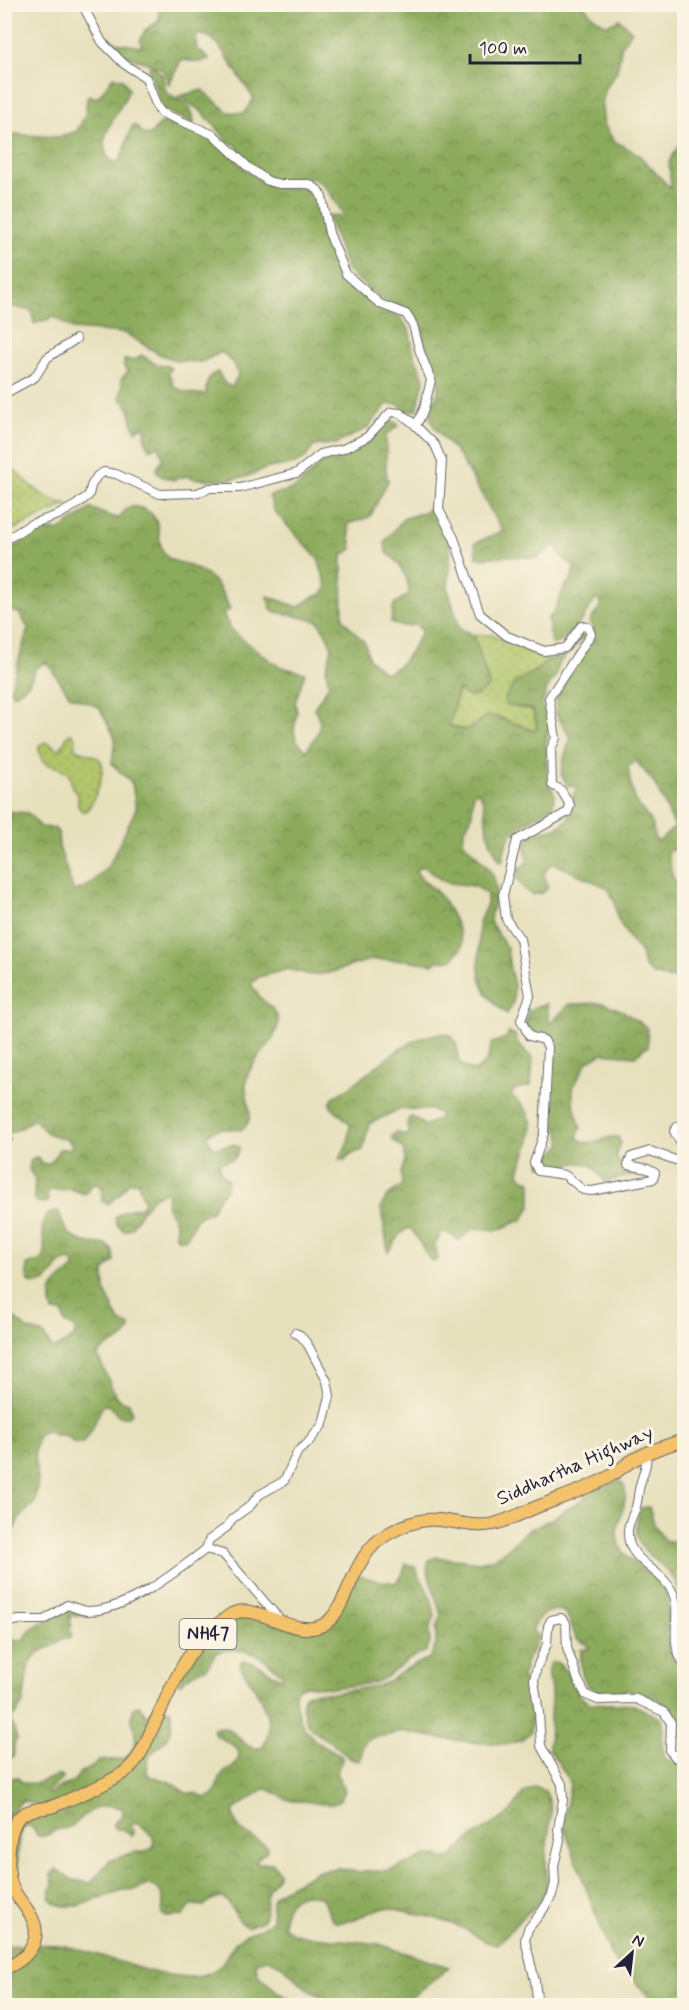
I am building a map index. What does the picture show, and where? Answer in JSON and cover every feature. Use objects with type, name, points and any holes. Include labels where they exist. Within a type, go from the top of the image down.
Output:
[{"type":"highway","name":"Siddhartha Highway","points":[[4,1969],[18,1962],[28,1953],[37,1936],[35,1924],[14,1892],[9,1874],[10,1837],[18,1819],[27,1812],[66,1801],[127,1770],[141,1753],[184,1660],[216,1626],[231,1614],[254,1613],[284,1623],[313,1628],[329,1621],[367,1551],[377,1541],[399,1528],[430,1520],[469,1525],[498,1522],[593,1484],[646,1453],[684,1440]]},
{"type":"street","points":[[82,4],[102,42],[124,64],[146,78],[155,104],[162,113],[214,135],[248,167],[268,181],[279,184],[309,184],[318,190],[322,197],[328,233],[346,274],[380,304],[405,314],[413,325],[431,380],[424,409],[416,426]]},
{"type":"street","points":[[4,394],[35,377],[47,358],[76,339]]},
{"type":"street","points":[[4,541],[31,524],[76,506],[89,495],[90,486],[97,476],[104,472],[116,474],[160,494],[197,493],[210,488],[240,488],[297,473],[321,454],[343,449],[367,438],[391,412],[400,413],[416,426],[435,445],[442,460],[439,510],[454,538],[480,614],[507,636],[544,651],[566,648],[580,626],[588,627],[591,634],[549,698],[556,738],[551,749],[552,786],[561,790],[570,805],[568,812],[517,840],[502,895],[506,919],[520,939],[530,996],[521,1020],[529,1036],[544,1040],[548,1047],[544,1133],[534,1163],[538,1171],[565,1175],[583,1190],[592,1191],[653,1179],[655,1173],[648,1169],[628,1165],[631,1156],[650,1151],[681,1162],[684,1158]]},
{"type":"street","points":[[684,1127],[678,1126],[674,1131],[684,1150]]},
{"type":"street","points":[[4,1623],[19,1620],[44,1620],[66,1605],[91,1611],[128,1600],[155,1586],[206,1549],[209,1540],[227,1527],[232,1519],[250,1506],[260,1495],[284,1481],[298,1451],[307,1444],[323,1424],[330,1395],[327,1381],[308,1345],[300,1335],[295,1333]]},
{"type":"street","points":[[646,1453],[646,1466],[627,1535],[631,1548],[637,1556],[661,1577],[672,1591],[675,1600],[677,1646],[684,1663]]},
{"type":"street","points":[[206,1549],[223,1554],[284,1623]]},
{"type":"street","points":[[541,2006],[537,1998],[525,1940],[528,1929],[552,1894],[555,1883],[554,1866],[560,1840],[558,1829],[563,1800],[562,1784],[541,1746],[534,1680],[547,1644],[548,1626],[551,1620],[558,1618],[566,1623],[567,1648],[586,1695],[598,1700],[636,1700],[664,1712],[671,1723],[670,1751],[676,1758],[684,1757]]},
{"type":"green space","points":[[159,4],[460,4],[464,9],[468,4],[584,5],[588,11],[607,25],[619,19],[632,31],[622,44],[617,71],[605,89],[602,107],[604,125],[614,141],[638,154],[671,189],[669,162],[684,137],[684,850],[667,852],[673,878],[684,892],[684,911],[679,907],[676,908],[684,919],[684,967],[676,977],[667,979],[653,975],[644,966],[640,951],[617,918],[615,903],[608,888],[553,863],[544,875],[548,888],[532,895],[520,883],[517,875],[519,868],[527,862],[525,843],[535,834],[556,828],[564,823],[569,815],[573,794],[578,787],[568,786],[561,775],[571,738],[557,716],[556,699],[572,669],[594,637],[590,621],[600,607],[599,599],[595,600],[582,620],[564,640],[551,644],[548,619],[554,612],[564,588],[572,578],[574,566],[553,546],[537,558],[509,556],[477,558],[475,543],[503,531],[459,456],[431,420],[430,412],[438,392],[439,382],[427,356],[419,324],[407,311],[382,300],[347,270],[328,218],[329,215],[343,217],[343,214],[322,184],[309,178],[281,181],[264,175],[239,154],[238,147],[228,143],[202,112],[179,96],[202,90],[228,112],[244,113],[254,99],[219,45],[210,37],[197,34],[196,48],[209,59],[199,62],[181,60],[169,85],[162,69],[152,65],[162,75],[166,92],[189,106],[194,124],[162,108],[149,70],[150,64],[123,54],[105,39],[106,36],[117,43],[142,47],[140,41],[145,30],[159,21]],"holes":[[[636,761],[655,784],[675,827],[658,842],[654,837],[653,825],[635,800],[628,767]]]},
{"type":"green space","points":[[113,77],[123,79],[129,89],[105,136],[104,146],[107,155],[114,163],[121,158],[132,126],[136,126],[143,134],[150,135],[162,122],[196,129],[210,136],[244,168],[266,184],[283,188],[307,188],[313,191],[318,199],[332,255],[345,278],[377,306],[400,317],[409,329],[414,354],[424,381],[417,410],[407,411],[398,404],[387,404],[368,428],[336,444],[313,447],[305,458],[295,464],[268,468],[245,477],[227,480],[196,479],[187,476],[173,480],[161,476],[156,470],[163,458],[159,446],[149,449],[144,436],[147,429],[139,428],[136,431],[128,407],[120,399],[121,380],[128,371],[124,367],[124,360],[135,360],[141,355],[157,365],[168,366],[171,369],[168,373],[172,384],[183,391],[196,394],[206,394],[209,378],[218,372],[225,383],[232,387],[238,375],[234,364],[222,352],[201,362],[178,361],[159,354],[125,333],[73,329],[54,317],[34,324],[32,311],[5,305],[4,129],[12,134],[59,137],[77,131],[85,116],[89,95],[95,98],[99,96]]},
{"type":"green space","points":[[390,419],[399,425],[386,435],[388,481],[370,517],[348,524],[352,549],[342,556],[343,619],[365,643],[369,659],[385,673],[398,667],[422,631],[416,625],[399,626],[391,622],[394,604],[409,594],[409,588],[403,570],[386,552],[385,542],[403,519],[427,511],[434,502],[451,549],[448,589],[460,629],[474,635],[489,686],[477,696],[467,697],[458,689],[449,725],[465,730],[486,716],[498,717],[534,731],[537,727],[533,710],[506,705],[504,699],[516,682],[537,670],[548,660],[566,651],[581,634],[584,635],[559,663],[542,705],[550,727],[546,743],[547,778],[555,795],[553,805],[514,832],[508,839],[503,861],[500,862],[489,838],[484,804],[478,791],[473,794],[472,816],[464,831],[463,841],[488,868],[495,881],[496,892],[490,922],[507,948],[514,985],[513,1003],[507,1014],[487,994],[481,981],[479,922],[487,904],[487,895],[473,886],[442,881],[422,866],[416,870],[417,873],[444,901],[459,933],[462,947],[452,960],[437,961],[433,964],[406,960],[370,960],[329,973],[310,975],[288,969],[259,977],[251,984],[276,1013],[277,1030],[248,1074],[246,1089],[250,1114],[246,1125],[241,1130],[219,1129],[207,1136],[216,1148],[233,1144],[239,1147],[239,1150],[234,1159],[219,1163],[221,1173],[228,1180],[225,1191],[218,1198],[211,1212],[195,1220],[185,1239],[178,1239],[175,1234],[175,1222],[166,1206],[168,1194],[166,1192],[150,1201],[141,1211],[132,1228],[124,1231],[117,1224],[115,1218],[118,1215],[141,1207],[144,1201],[138,1182],[129,1182],[108,1204],[102,1201],[102,1187],[97,1184],[91,1185],[89,1191],[84,1194],[72,1189],[51,1190],[47,1194],[46,1203],[37,1202],[34,1197],[35,1179],[29,1169],[31,1159],[37,1157],[41,1163],[48,1164],[59,1149],[69,1149],[72,1145],[67,1140],[46,1132],[32,1120],[5,1135],[5,811],[28,813],[41,827],[54,828],[58,832],[59,847],[74,892],[91,884],[109,865],[136,809],[132,783],[112,764],[115,738],[99,707],[70,696],[46,662],[36,668],[28,685],[14,695],[10,690],[28,628],[19,613],[5,610],[4,546],[17,546],[37,531],[60,530],[91,508],[119,518],[131,507],[150,512],[157,524],[161,546],[169,558],[203,573],[218,586],[230,609],[223,614],[231,630],[281,667],[305,673],[295,703],[297,712],[294,729],[296,740],[306,751],[319,730],[318,714],[314,708],[329,685],[326,670],[332,648],[318,621],[272,611],[267,596],[298,607],[322,594],[327,587],[318,559],[275,512],[269,496],[296,488],[321,464],[366,444]]},
{"type":"green space","points":[[4,459],[41,493],[67,505],[5,533],[5,509],[11,488]]},
{"type":"green space","points":[[474,635],[492,635],[548,660],[537,670],[516,682],[506,705],[533,710],[537,727],[534,731],[498,717],[486,716],[469,729],[460,729],[449,724],[458,689],[489,686]]},
{"type":"green space","points":[[72,733],[76,739],[74,748],[96,757],[102,765],[98,787],[86,811],[82,811],[78,806],[78,794],[72,788],[69,775],[44,762],[39,753],[39,745],[46,742],[60,750],[67,736]]},
{"type":"green space","points":[[603,1003],[623,1011],[647,1028],[648,1047],[641,1049],[642,1051],[635,1056],[602,1053],[587,1062],[573,1088],[573,1102],[581,1128],[577,1137],[581,1141],[591,1142],[618,1137],[621,1143],[616,1155],[621,1166],[626,1170],[643,1172],[606,1182],[597,1170],[584,1163],[553,1168],[540,1165],[541,1160],[555,1152],[562,1143],[559,1131],[548,1120],[550,1072],[556,1055],[546,1038],[531,1032],[525,1025],[528,1012],[537,1006],[547,1004],[549,1024],[570,1004]]},
{"type":"green space","points":[[509,1032],[515,1035],[518,1044],[533,1059],[531,1086],[513,1090],[512,1096],[522,1105],[531,1123],[530,1141],[519,1172],[522,1178],[531,1181],[531,1207],[522,1220],[498,1230],[474,1228],[459,1240],[442,1232],[435,1244],[438,1259],[433,1262],[410,1228],[399,1235],[388,1252],[381,1207],[387,1196],[402,1185],[401,1173],[405,1161],[404,1150],[392,1139],[392,1136],[397,1132],[408,1135],[407,1121],[411,1117],[420,1121],[424,1126],[438,1119],[440,1114],[432,1110],[400,1109],[369,1124],[363,1150],[349,1155],[345,1160],[339,1160],[348,1142],[350,1124],[330,1105],[333,1097],[402,1048],[432,1035],[448,1034],[455,1041],[460,1063],[475,1071],[487,1061],[492,1043],[506,1038]]},
{"type":"green space","points":[[59,1212],[71,1236],[88,1243],[106,1244],[113,1251],[114,1261],[104,1271],[105,1291],[120,1322],[131,1328],[123,1338],[105,1348],[98,1356],[115,1395],[120,1400],[129,1403],[132,1412],[128,1417],[122,1417],[110,1406],[104,1405],[90,1434],[82,1443],[73,1442],[67,1436],[55,1435],[46,1431],[38,1435],[34,1453],[38,1479],[35,1502],[19,1519],[5,1563],[5,1310],[27,1329],[43,1334],[55,1349],[73,1338],[74,1327],[65,1323],[62,1312],[53,1312],[51,1303],[54,1287],[73,1269],[72,1261],[60,1264],[50,1277],[39,1283],[30,1283],[27,1276],[27,1265],[42,1260],[45,1254],[43,1223],[49,1214]]},
{"type":"green space","points":[[618,1481],[623,1483],[625,1490],[617,1534],[621,1549],[626,1556],[660,1584],[667,1598],[669,1648],[674,1659],[684,1669],[684,1740],[674,1713],[665,1704],[638,1693],[603,1692],[588,1686],[582,1673],[581,1649],[589,1649],[588,1645],[576,1638],[566,1614],[556,1610],[540,1616],[532,1631],[539,1636],[526,1663],[522,1678],[528,1687],[534,1709],[530,1732],[522,1740],[509,1744],[481,1743],[401,1731],[376,1736],[366,1741],[363,1745],[361,1760],[357,1761],[348,1757],[311,1728],[303,1708],[306,1694],[332,1693],[378,1686],[430,1658],[436,1645],[436,1630],[441,1615],[427,1569],[429,1560],[436,1557],[480,1562],[492,1559],[528,1530],[550,1520],[600,1488]]},
{"type":"green space","points":[[649,1507],[655,1527],[664,1540],[675,1542],[684,1526],[684,1648],[678,1588],[673,1577],[642,1547],[638,1537],[637,1525],[640,1509]]},
{"type":"green space","points":[[406,1564],[415,1567],[431,1598],[435,1616],[429,1631],[430,1643],[426,1651],[408,1660],[375,1683],[331,1688],[306,1685],[298,1688],[295,1693],[298,1712],[307,1731],[318,1743],[343,1758],[336,1773],[345,1790],[342,1797],[334,1804],[292,1801],[264,1789],[234,1810],[234,1817],[240,1829],[268,1847],[256,1863],[273,1863],[279,1872],[267,1893],[262,1921],[248,1927],[239,1920],[226,1900],[221,1897],[211,1900],[204,1906],[192,1905],[183,1916],[166,1917],[162,1914],[163,1900],[160,1892],[149,1884],[139,1889],[123,1890],[78,1906],[63,1906],[55,1903],[49,1898],[53,1882],[51,1875],[56,1869],[73,1880],[91,1883],[109,1861],[134,1852],[146,1852],[154,1847],[153,1837],[139,1823],[131,1825],[134,1832],[131,1836],[124,1829],[116,1829],[113,1824],[122,1816],[123,1811],[121,1808],[112,1806],[98,1807],[68,1828],[56,1830],[46,1836],[38,1836],[31,1826],[24,1826],[19,1841],[17,1872],[15,1876],[12,1875],[17,1823],[38,1815],[37,1805],[24,1801],[15,1807],[5,1824],[5,1788],[8,1787],[11,1778],[17,1777],[23,1783],[33,1783],[63,1776],[63,1779],[46,1792],[48,1794],[74,1782],[80,1772],[91,1768],[99,1761],[123,1759],[131,1752],[136,1739],[132,1714],[134,1708],[139,1705],[146,1715],[164,1709],[170,1710],[172,1714],[169,1734],[149,1756],[147,1772],[150,1777],[168,1781],[186,1793],[195,1793],[204,1798],[212,1796],[221,1777],[236,1763],[239,1756],[236,1748],[215,1735],[214,1729],[221,1727],[227,1729],[255,1748],[262,1747],[268,1732],[264,1707],[240,1664],[242,1661],[248,1661],[282,1678],[283,1675],[261,1657],[244,1651],[226,1650],[216,1653],[208,1667],[192,1674],[179,1684],[187,1662],[230,1620],[240,1614],[316,1630],[359,1575],[395,1583],[402,1576]]},
{"type":"green space","points":[[65,1609],[86,1615],[69,1616],[72,1626],[69,1630],[71,1638],[63,1638],[43,1650],[30,1663],[22,1705],[11,1720],[17,1739],[14,1743],[14,1755],[5,1765],[5,1638],[18,1641],[25,1638],[32,1628]]},
{"type":"green space","points":[[556,1662],[566,1671],[578,1694],[588,1703],[634,1705],[659,1717],[663,1724],[662,1745],[665,1759],[674,1763],[684,1761],[684,2005],[657,2005],[611,1956],[563,1825],[570,1785],[549,1749],[551,1691],[548,1670],[551,1663]]},
{"type":"green space","points":[[534,1787],[545,1791],[549,1799],[551,1816],[546,1851],[546,1888],[540,1901],[498,1944],[487,1943],[463,1928],[443,1921],[390,1908],[376,1910],[350,1921],[336,1922],[332,1919],[322,1898],[306,1894],[293,1899],[289,1904],[284,1918],[284,1927],[293,1933],[379,1944],[449,1967],[403,2005],[340,2005],[310,1991],[281,1965],[268,1959],[255,1962],[258,1975],[298,2005],[5,2005],[5,1946],[42,1944],[64,1946],[139,1968],[178,1976],[195,1976],[211,1972],[221,1965],[240,1938],[272,1920],[272,1901],[275,1894],[317,1871],[338,1868],[361,1872],[389,1870],[430,1855],[438,1855],[444,1859],[450,1858],[471,1838],[510,1813],[523,1793]]}]
